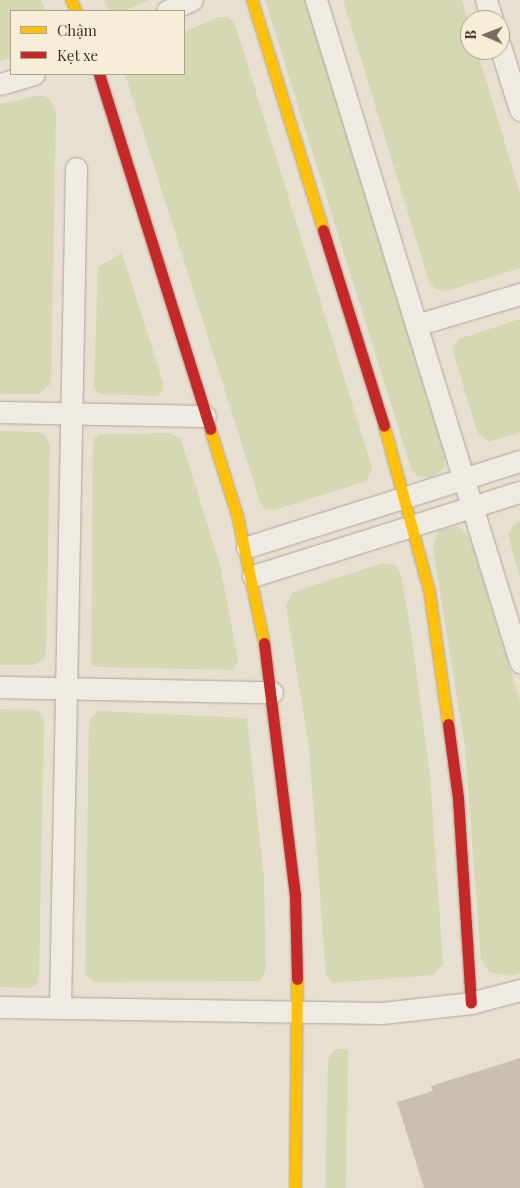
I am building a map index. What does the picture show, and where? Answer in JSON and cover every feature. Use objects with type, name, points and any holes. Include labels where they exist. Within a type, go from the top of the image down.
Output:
[{"type":"street","points":[[169,10],[192,0]]},
{"type":"street","points":[[252,0],[406,497],[429,591],[450,724],[470,1003]]},
{"type":"street","points":[[316,0],[520,662]]},
{"type":"street","points":[[504,60],[520,110]]},
{"type":"street","points":[[0,84],[31,75]]},
{"type":"street","points":[[99,75],[247,547],[253,576],[272,692],[295,895],[298,1013],[295,1188]]},
{"type":"street","points":[[60,1008],[76,168]]},
{"type":"street","points":[[416,325],[520,294]]},
{"type":"street","points":[[0,412],[205,416]]},
{"type":"street","points":[[247,547],[520,461]]},
{"type":"street","points":[[253,576],[520,492]]},
{"type":"street","points":[[0,687],[272,692]]},
{"type":"street","points":[[0,1007],[382,1013],[470,1003],[520,990]]},
{"type":"green space","points":[[0,0],[41,0],[46,10],[10,10],[10,58],[0,61]]},
{"type":"green space","points":[[102,0],[149,0],[126,10],[110,10]]},
{"type":"green space","points":[[265,0],[305,0],[445,456],[444,469],[432,477],[417,476],[411,468]]},
{"type":"green space","points":[[343,0],[462,0],[465,10],[460,10],[460,60],[480,60],[520,193],[520,268],[447,291],[436,289],[429,282]]},
{"type":"green space","points":[[219,17],[228,17],[235,24],[372,468],[367,481],[274,510],[265,509],[260,502],[125,75],[185,75],[185,32]]},
{"type":"green space","points":[[42,95],[50,99],[56,111],[51,384],[38,394],[0,394],[0,104]]},
{"type":"green space","points":[[122,253],[163,382],[163,391],[157,396],[99,394],[94,387],[98,267]]},
{"type":"green space","points":[[520,319],[520,433],[488,442],[477,432],[452,348],[459,339]]},
{"type":"green space","points":[[0,431],[39,432],[45,435],[50,445],[46,652],[44,659],[34,665],[0,665]]},
{"type":"green space","points":[[170,433],[181,439],[220,565],[238,660],[233,670],[99,667],[91,664],[93,440],[99,434]]},
{"type":"green space","points":[[520,521],[520,578],[508,535],[512,526]]},
{"type":"green space","points":[[457,526],[470,538],[520,701],[520,973],[510,976],[489,972],[481,960],[465,747],[433,549],[438,531]]},
{"type":"green space","points":[[383,563],[395,565],[401,575],[412,639],[430,776],[443,964],[433,975],[332,983],[326,975],[309,748],[286,605],[293,592]]},
{"type":"green space","points":[[0,709],[38,710],[44,721],[39,975],[37,984],[30,988],[0,987]]},
{"type":"green space","points":[[98,711],[247,718],[264,879],[266,969],[260,981],[94,982],[85,975],[89,721]]},
{"type":"green space","points":[[335,1049],[348,1049],[346,1188],[325,1188],[328,1059]]},
{"type":"building","points":[[520,1058],[520,1188],[424,1188],[397,1102],[433,1091],[431,1086]]},
{"type":"traffic: slow","points":[[71,0],[76,10]]},
{"type":"traffic: slow","points":[[252,0],[323,230]]},
{"type":"traffic: slow","points":[[384,426],[429,591],[448,724]]},
{"type":"traffic: slow","points":[[210,429],[237,515],[264,643]]},
{"type":"traffic: slow","points":[[295,1188],[297,979]]},
{"type":"traffic: jam","points":[[99,75],[210,429]]},
{"type":"traffic: jam","points":[[323,230],[384,426]]},
{"type":"traffic: jam","points":[[264,643],[295,895],[297,979]]},
{"type":"traffic: jam","points":[[448,724],[458,798],[471,1003]]}]
